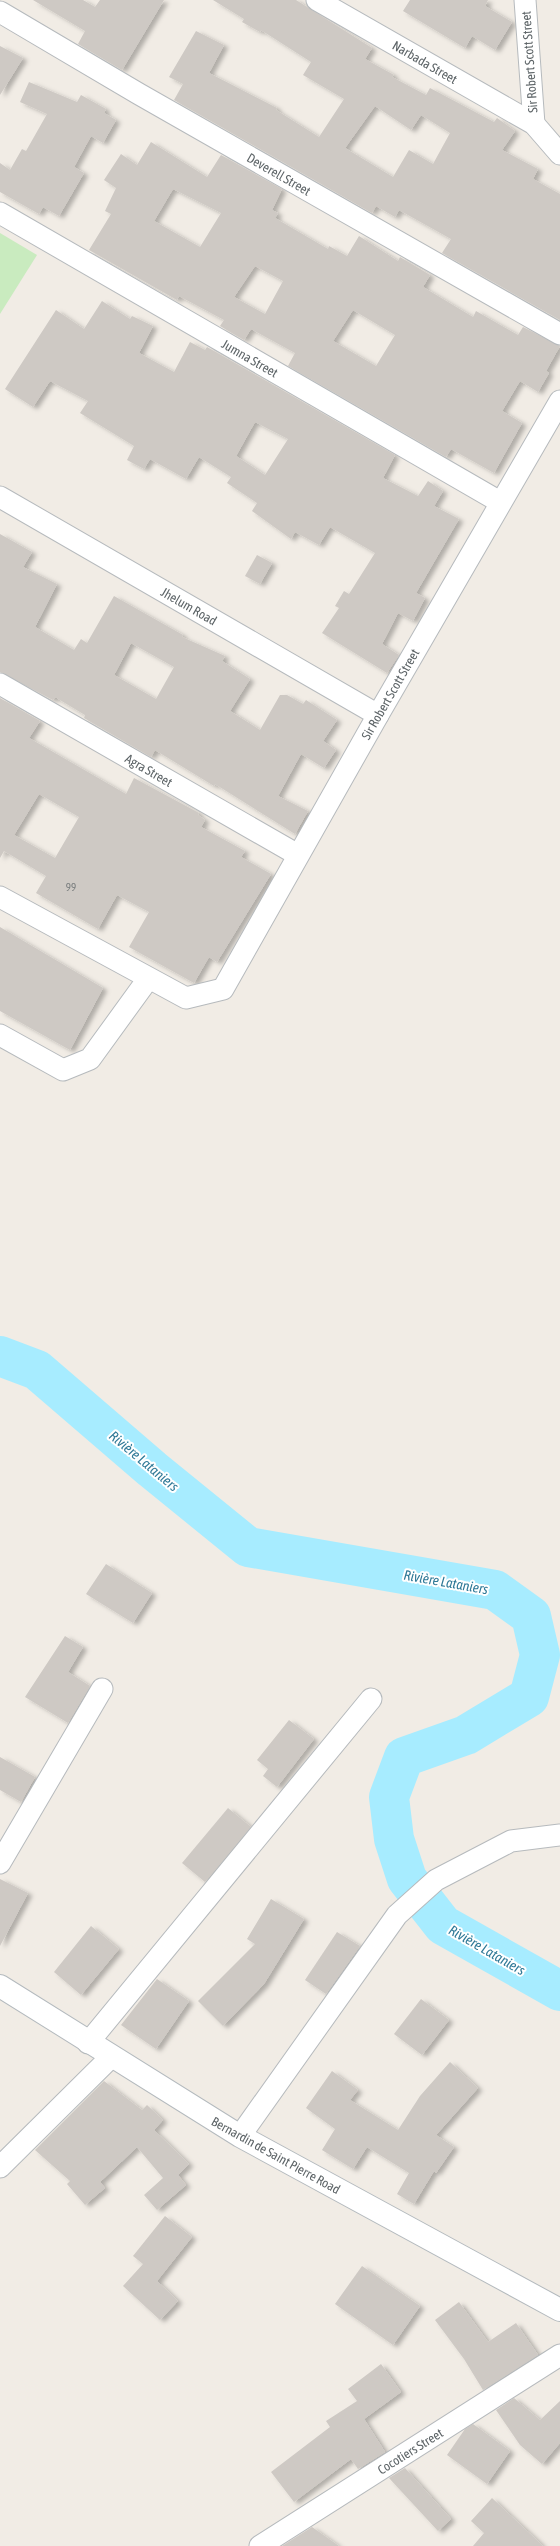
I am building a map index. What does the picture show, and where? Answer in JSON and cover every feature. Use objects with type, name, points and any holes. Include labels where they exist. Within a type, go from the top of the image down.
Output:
[{"type":"main road","name":"Bernardin de Saint Pierre Road","points":[[0,1986],[88,2043],[240,2136],[560,2310]]},
{"type":"street","name":"Narbada Street","points":[[317,0],[534,124],[560,154]]},
{"type":"street","name":"Sir Robert Scott Street","points":[[525,0],[534,124]]},
{"type":"street","name":"Deverell Street","points":[[0,12],[139,94],[560,334]]},
{"type":"street","name":"Jumna Street","points":[[0,213],[500,502]]},
{"type":"street","name":"Sir Robert Scott Street","points":[[148,979],[186,998],[223,989],[500,502],[560,402]]},
{"type":"street","name":"Jhelum Road","points":[[0,497],[378,715]]},
{"type":"street","name":"Agra Street","points":[[0,684],[298,855]]},
{"type":"street","points":[[0,897],[148,979],[90,1059],[62,1070],[0,1035]]},
{"type":"street","points":[[0,1863],[102,1689]]},
{"type":"street","points":[[88,2043],[371,1699]]},
{"type":"street","points":[[240,2136],[397,1915],[436,1880],[511,1841],[560,1834]]},
{"type":"street","points":[[0,2167],[111,2057]]},
{"type":"street","name":"Cocotiers Street","points":[[260,2546],[560,2355]]},
{"type":"green space","points":[[0,233],[37,255],[0,314]]},
{"type":"building","points":[[33,0],[83,0],[95,7],[100,0],[164,0],[122,70],[78,44],[85,31]]},
{"type":"building","points":[[213,0],[296,0],[372,48],[365,59],[394,75],[392,77],[426,95],[430,88],[494,122],[497,118],[515,131],[502,150],[538,169],[533,179],[560,194],[560,320],[442,253],[451,239],[399,210],[395,217],[376,206],[372,213],[174,100],[183,84],[169,77],[196,31],[224,45],[209,73],[277,108],[276,110],[319,137],[344,99],[303,75],[311,62],[261,30],[260,32],[242,22],[244,19]],"holes":[[[375,106],[411,130],[421,115],[450,133],[433,164],[409,150],[393,177],[345,148]]]},
{"type":"building","points":[[410,0],[488,0],[485,6],[512,22],[495,50],[472,36],[465,48],[403,11]]},
{"type":"building","points":[[0,46],[23,58],[0,95]]},
{"type":"building","points":[[29,82],[77,102],[81,95],[106,109],[104,113],[116,120],[103,143],[91,136],[74,167],[84,173],[59,216],[43,207],[39,214],[0,192],[0,163],[10,170],[22,149],[26,151],[47,114],[20,102]]},
{"type":"building","points":[[151,142],[207,177],[221,155],[282,189],[272,210],[278,213],[275,218],[328,249],[329,246],[347,256],[359,236],[398,261],[400,257],[430,275],[423,287],[473,317],[476,311],[518,335],[523,327],[560,346],[546,371],[549,373],[538,392],[520,381],[502,411],[522,423],[494,473],[451,449],[446,457],[288,366],[295,353],[251,329],[244,340],[220,326],[224,320],[179,296],[177,300],[89,250],[111,214],[105,211],[116,188],[104,180],[121,154],[137,165]],"holes":[[[173,189],[221,213],[200,247],[154,221]],[[255,266],[283,281],[265,314],[234,297]],[[353,310],[395,335],[376,366],[333,341]]]},
{"type":"building","points":[[102,301],[130,319],[132,316],[153,326],[139,353],[174,372],[190,342],[205,350],[207,347],[395,455],[383,478],[418,496],[428,481],[443,491],[434,506],[459,519],[416,593],[425,598],[413,621],[398,613],[382,644],[399,655],[387,673],[322,633],[339,608],[335,606],[344,591],[349,594],[375,553],[330,527],[319,545],[295,532],[291,539],[252,511],[257,503],[227,483],[231,477],[199,457],[186,479],[150,459],[144,469],[127,460],[134,446],[80,413],[88,401],[50,381],[33,407],[5,389],[56,310],[84,329]],"holes":[[[255,422],[288,439],[265,475],[236,456]]]},
{"type":"building","points":[[0,534],[32,552],[23,567],[57,584],[35,627],[74,650],[81,639],[87,643],[114,596],[183,635],[182,637],[225,656],[222,661],[250,679],[230,711],[260,730],[280,695],[287,695],[303,704],[306,700],[337,720],[323,741],[336,750],[324,768],[301,754],[278,796],[308,811],[295,834],[215,784],[214,786],[155,750],[151,757],[84,718],[85,715],[55,697],[53,700],[0,672]],"holes":[[[131,643],[174,667],[156,699],[114,675]]]},
{"type":"building","points":[[257,555],[272,563],[260,584],[245,576]]},
{"type":"building","points":[[0,698],[40,721],[29,738],[126,794],[134,778],[199,813],[198,815],[205,820],[201,827],[245,851],[241,857],[271,874],[217,962],[209,957],[194,983],[129,947],[149,912],[117,895],[98,929],[36,893],[46,876],[4,851],[0,858]],"holes":[[[39,794],[79,817],[55,858],[14,835]]]},
{"type":"building","points":[[0,927],[103,988],[70,1050],[0,1011]]},
{"type":"building","points":[[106,1564],[152,1593],[133,1623],[86,1594]]},
{"type":"building","points":[[65,1636],[83,1647],[68,1672],[90,1686],[68,1723],[25,1697]]},
{"type":"building","points":[[289,1720],[314,1739],[277,1787],[263,1776],[268,1769],[257,1760]]},
{"type":"building","points":[[0,1757],[35,1777],[21,1802],[0,1790]]},
{"type":"building","points":[[228,1808],[251,1827],[205,1882],[182,1863]]},
{"type":"building","points":[[0,1879],[28,1893],[0,1946]]},
{"type":"building","points":[[271,1899],[304,1919],[264,1984],[223,2026],[198,2001],[255,1944],[247,1939]]},
{"type":"building","points":[[91,1926],[119,1949],[81,1995],[54,1972]]},
{"type":"building","points":[[337,1932],[360,1946],[326,1994],[305,1980]]},
{"type":"building","points":[[157,1979],[189,2001],[156,2049],[121,2025]]},
{"type":"building","points":[[421,1999],[449,2020],[422,2055],[394,2034]]},
{"type":"building","points":[[450,2062],[478,2088],[436,2135],[454,2147],[436,2173],[434,2171],[414,2204],[397,2194],[409,2173],[367,2147],[353,2169],[322,2150],[335,2129],[306,2108],[332,2071],[358,2090],[350,2100],[398,2130],[420,2096]]},
{"type":"building","points":[[104,2081],[142,2110],[147,2105],[163,2120],[154,2130],[189,2164],[178,2175],[186,2185],[157,2210],[144,2195],[163,2178],[137,2147],[100,2182],[105,2188],[85,2205],[67,2184],[70,2181],[35,2150]]},
{"type":"building","points":[[165,2216],[192,2237],[157,2281],[178,2301],[160,2320],[123,2286],[143,2264],[133,2256]]},
{"type":"building","points":[[362,2266],[420,2306],[393,2345],[335,2304]]},
{"type":"building","points":[[459,2302],[488,2342],[516,2323],[538,2355],[483,2390],[464,2359],[435,2320]]},
{"type":"building","points":[[381,2364],[401,2392],[364,2419],[385,2452],[358,2469],[351,2459],[294,2502],[271,2472],[330,2427],[326,2421],[357,2401],[348,2389]]},
{"type":"building","points":[[514,2398],[540,2420],[560,2401],[560,2443],[542,2464],[520,2445],[496,2410]]},
{"type":"building","points":[[473,2424],[510,2451],[487,2484],[447,2455],[465,2429]]},
{"type":"building","points":[[405,2468],[451,2519],[438,2531],[389,2478]]},
{"type":"building","points":[[492,2498],[543,2546],[473,2546],[484,2533],[471,2521]]},
{"type":"building","points":[[312,2527],[339,2546],[282,2546]]},
{"type":"waterway","name":"Rivière Lataniers","points":[[0,1356],[37,1370],[152,1469],[248,1547],[495,1590],[531,1616],[540,1655],[529,1697],[466,1735],[404,1757],[389,1797],[394,1839],[407,1879],[443,1925],[560,1991]]}]
